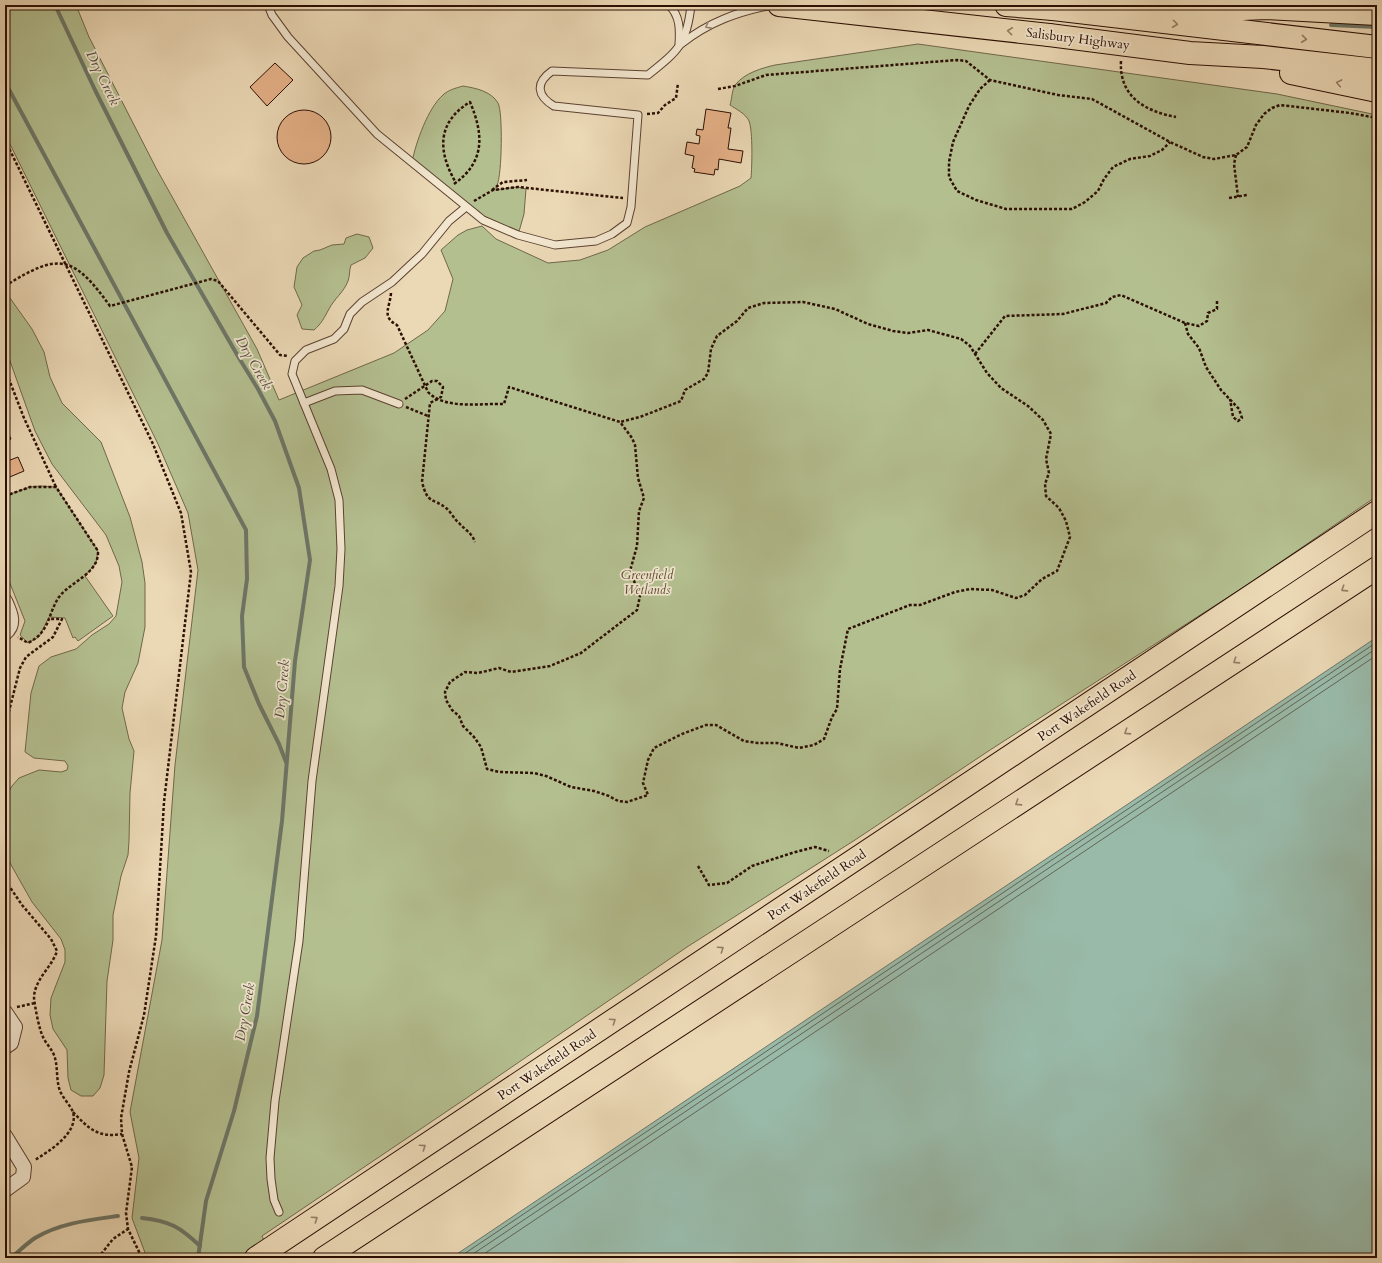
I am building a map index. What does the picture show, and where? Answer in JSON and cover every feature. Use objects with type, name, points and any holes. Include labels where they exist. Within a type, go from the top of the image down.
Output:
[{"type":"highway","name":"Salisbury Highway","points":[[779,5],[1049,35],[1190,53],[1263,57],[1377,70]]},
{"type":"highway","name":"Salisbury Highway","points":[[1006,5],[1053,9],[1377,47]]},
{"type":"highway","points":[[1053,9],[1158,8],[1218,10],[1267,8],[1377,14]]},
{"type":"highway","points":[[1190,53],[1377,91]]},
{"type":"highway","name":"Port Wakefield Road","points":[[256,1258],[1377,512]]},
{"type":"highway","points":[[324,1258],[1377,568]]},
{"type":"street","points":[[1204,5],[1267,8]]},
{"type":"street","points":[[5,601],[12,623],[6,632]]},
{"type":"street","points":[[5,1047],[11,1043],[15,1027],[11,1010]]},
{"type":"street","points":[[5,1136],[24,1167],[23,1177],[5,1190]]},
{"type":"lane","points":[[268,5],[272,15],[288,37],[377,134],[483,220],[518,235],[555,245],[572,245],[596,241],[612,234],[627,223],[631,199],[638,115],[554,106],[545,101],[541,93],[540,84],[544,76],[552,71],[648,75],[671,57],[679,46],[689,28],[691,5]]},
{"type":"lane","points":[[668,5],[677,16],[680,24],[679,46]]},
{"type":"lane","points":[[679,46],[706,26],[726,17],[772,5]]},
{"type":"lane","points":[[279,1212],[274,1200],[270,1158],[275,1101],[299,942],[312,781],[339,586],[341,549],[339,500],[331,469],[292,374],[295,361],[306,350],[334,339],[344,328],[350,314],[362,302],[392,282],[422,254],[449,221],[466,207]]},
{"type":"lane","points":[[304,403],[335,391],[362,390],[399,404]]},
{"type":"path","points":[[1123,44],[1120,72],[1126,90],[1146,106],[1163,114],[1176,117]]},
{"type":"path","points":[[718,89],[735,86],[766,75],[902,63],[957,60],[966,61],[990,80],[1058,95],[1092,99],[1170,142],[1203,157],[1214,159],[1236,155],[1247,147],[1256,125],[1264,114],[1272,108],[1280,105],[1350,113],[1377,118]]},
{"type":"path","points":[[990,80],[980,89],[969,106],[953,142],[949,162],[949,176],[957,191],[976,200],[1006,209],[1072,209],[1085,202],[1098,191],[1104,179],[1114,167],[1130,159],[1150,156],[1162,150],[1170,142]]},
{"type":"path","points":[[638,115],[658,113],[665,105],[676,98],[678,83]]},
{"type":"path","points":[[444,189],[456,183],[471,168],[479,150],[480,131],[470,102],[452,117],[442,142],[444,158],[456,183]]},
{"type":"path","points":[[5,140],[153,444],[181,513],[191,572],[164,802],[156,936],[144,1015],[129,1072],[121,1118],[122,1134],[132,1167],[126,1213],[128,1229],[142,1258]]},
{"type":"path","points":[[1236,155],[1234,164],[1238,197]]},
{"type":"path","points":[[466,207],[503,182],[527,180]]},
{"type":"path","points":[[485,194],[504,188],[518,187],[631,199]]},
{"type":"path","points":[[1229,198],[1247,195]]},
{"type":"path","points":[[5,286],[42,266],[52,263],[65,264],[74,266],[91,280],[110,306],[211,279],[218,281],[280,355],[291,356],[306,350]]},
{"type":"path","points":[[392,282],[391,302],[387,316],[390,322],[397,325],[424,383],[432,396],[459,405],[486,403],[504,404],[510,387],[620,422],[640,417],[681,401],[685,390],[704,379],[708,373],[711,349],[717,336],[737,321],[748,308],[764,303],[803,302],[835,309],[868,324],[893,331],[908,333],[928,330],[961,339],[970,346],[987,373],[1001,388],[1028,406],[1042,420],[1051,434],[1046,459],[1049,473],[1045,484],[1046,496],[1059,508],[1066,520],[1070,537],[1057,571],[1042,579],[1025,595],[1016,598],[982,589],[955,592],[920,605],[910,605],[848,629],[840,669],[837,709],[832,717],[824,739],[814,746],[799,748],[776,743],[758,743],[744,740],[716,725],[706,726],[682,734],[654,748],[648,760],[643,783],[648,795],[627,802],[618,801],[594,791],[571,787],[546,776],[534,773],[499,772],[487,769],[481,747],[463,726],[459,716],[452,710],[446,700],[445,692],[450,682],[465,672],[478,673],[499,668],[511,672],[550,666],[581,653],[637,610],[640,596],[630,571],[637,546],[639,511],[644,498],[638,478],[635,445],[632,438],[620,422]]},
{"type":"path","points":[[975,354],[1005,316],[1063,314],[1106,303],[1112,297],[1121,295],[1186,323],[1199,326],[1203,325],[1207,321],[1208,313],[1217,309],[1217,301]]},
{"type":"path","points":[[1186,323],[1188,334],[1199,348],[1206,367],[1221,390],[1239,409],[1242,418],[1238,421],[1233,417],[1230,400]]},
{"type":"path","points":[[5,369],[27,426],[56,487],[98,551],[96,563],[85,576],[59,597],[50,619],[39,637],[28,642],[6,632]]},
{"type":"path","points":[[428,416],[399,404],[424,383],[432,381],[441,383],[444,387],[443,395],[430,402],[422,468],[422,482],[425,493],[430,500],[446,508],[459,523],[472,534],[475,542]]},
{"type":"path","points":[[5,496],[30,487],[56,487]]},
{"type":"path","points":[[5,726],[20,668],[26,657],[53,637],[62,619],[50,619]]},
{"type":"path","points":[[698,866],[709,885],[721,884],[727,883],[752,866],[792,853],[816,847],[829,851]]},
{"type":"path","points":[[5,880],[22,905],[52,939],[57,951],[54,959],[39,981],[34,996],[42,1036],[55,1057],[57,1080],[60,1091],[73,1112],[84,1124],[98,1134],[111,1136],[122,1134]]},
{"type":"path","points":[[11,1010],[35,1003]]},
{"type":"path","points":[[24,1167],[47,1152],[68,1132],[73,1121],[73,1112]]},
{"type":"path","points":[[98,1258],[113,1239],[128,1229]]},
{"type":"green space","name":"Greenfield Wetlands","points":[[5,5],[76,5],[89,37],[156,168],[257,349],[279,400],[394,353],[428,330],[445,311],[453,279],[441,250],[458,235],[467,230],[482,226],[496,239],[548,263],[580,260],[608,250],[645,227],[740,186],[751,178],[751,133],[748,118],[730,105],[733,91],[736,84],[744,77],[770,66],[918,44],[1277,94],[1377,115],[1377,496],[1247,585],[990,750],[855,840],[687,947],[262,1236],[272,1258],[147,1258],[132,1218],[139,1158],[130,1112],[162,940],[175,765],[198,570],[188,513],[158,444],[5,134]]},
{"type":"green space","points":[[463,86],[478,89],[487,93],[495,99],[500,108],[501,157],[499,179],[494,190],[518,187],[526,189],[524,214],[518,235],[483,220],[412,162],[423,126],[432,108],[445,93]]},
{"type":"green space","points":[[357,234],[369,237],[373,248],[365,258],[351,265],[349,279],[346,285],[331,305],[319,325],[314,330],[302,329],[297,315],[302,305],[294,287],[297,267],[303,258],[314,251],[332,245],[344,244],[346,238]]},
{"type":"green space","points":[[5,291],[32,329],[44,352],[50,377],[62,403],[101,442],[130,517],[142,562],[145,583],[145,627],[138,663],[125,692],[122,708],[129,739],[134,751],[130,793],[128,855],[121,876],[113,915],[113,940],[107,981],[104,1075],[100,1088],[93,1096],[81,1096],[71,1090],[68,1078],[67,1050],[53,1029],[50,1015],[51,998],[65,962],[65,950],[61,939],[32,902],[10,863],[5,846],[5,798],[19,778],[39,770],[61,772],[67,770],[68,766],[65,761],[34,758],[25,752],[31,693],[39,666],[51,657],[76,649],[92,635],[109,624],[116,616],[122,582],[119,566],[106,535],[52,464],[35,431],[5,347]]},
{"type":"green space","points":[[30,487],[56,487],[98,551],[96,563],[85,576],[113,616],[78,641],[75,637],[73,638],[65,618],[49,617],[39,637],[28,643],[20,635],[25,621],[5,571],[5,496]]},
{"type":"water","points":[[1377,637],[1377,1258],[451,1258]]},
{"type":"building","points":[[275,63],[293,80],[267,106],[250,87]]},
{"type":"building","points":[[706,109],[731,113],[728,128],[731,128],[728,149],[743,151],[741,163],[719,159],[718,170],[715,169],[714,175],[694,172],[695,169],[692,168],[694,156],[685,154],[687,142],[699,144],[700,136],[696,135],[697,129],[703,130]]},
{"type":"building","points":[[299,110],[309,110],[319,114],[327,122],[331,132],[331,142],[327,152],[319,160],[309,164],[299,164],[289,160],[281,152],[277,142],[277,132],[281,122],[289,114]]},
{"type":"building","points":[[5,425],[11,439],[5,442]]},
{"type":"building","points":[[18,457],[24,471],[5,479],[5,462]]},
{"type":"waterway","name":"Dry Creek","points":[[55,5],[95,90],[167,233],[275,421],[299,488],[310,560],[295,661],[282,821],[257,1016],[234,1111],[206,1201],[198,1258]]},
{"type":"waterway","points":[[1331,25],[1377,27]]},
{"type":"waterway","name":"Dry Creek","points":[[5,82],[246,530],[247,579],[242,616],[244,667],[259,704],[279,744],[286,762]]},
{"type":"waterway","points":[[11,1258],[35,1238],[54,1229],[75,1223],[118,1216]]},
{"type":"waterway","points":[[142,1218],[152,1219],[174,1226],[200,1246]]}]
